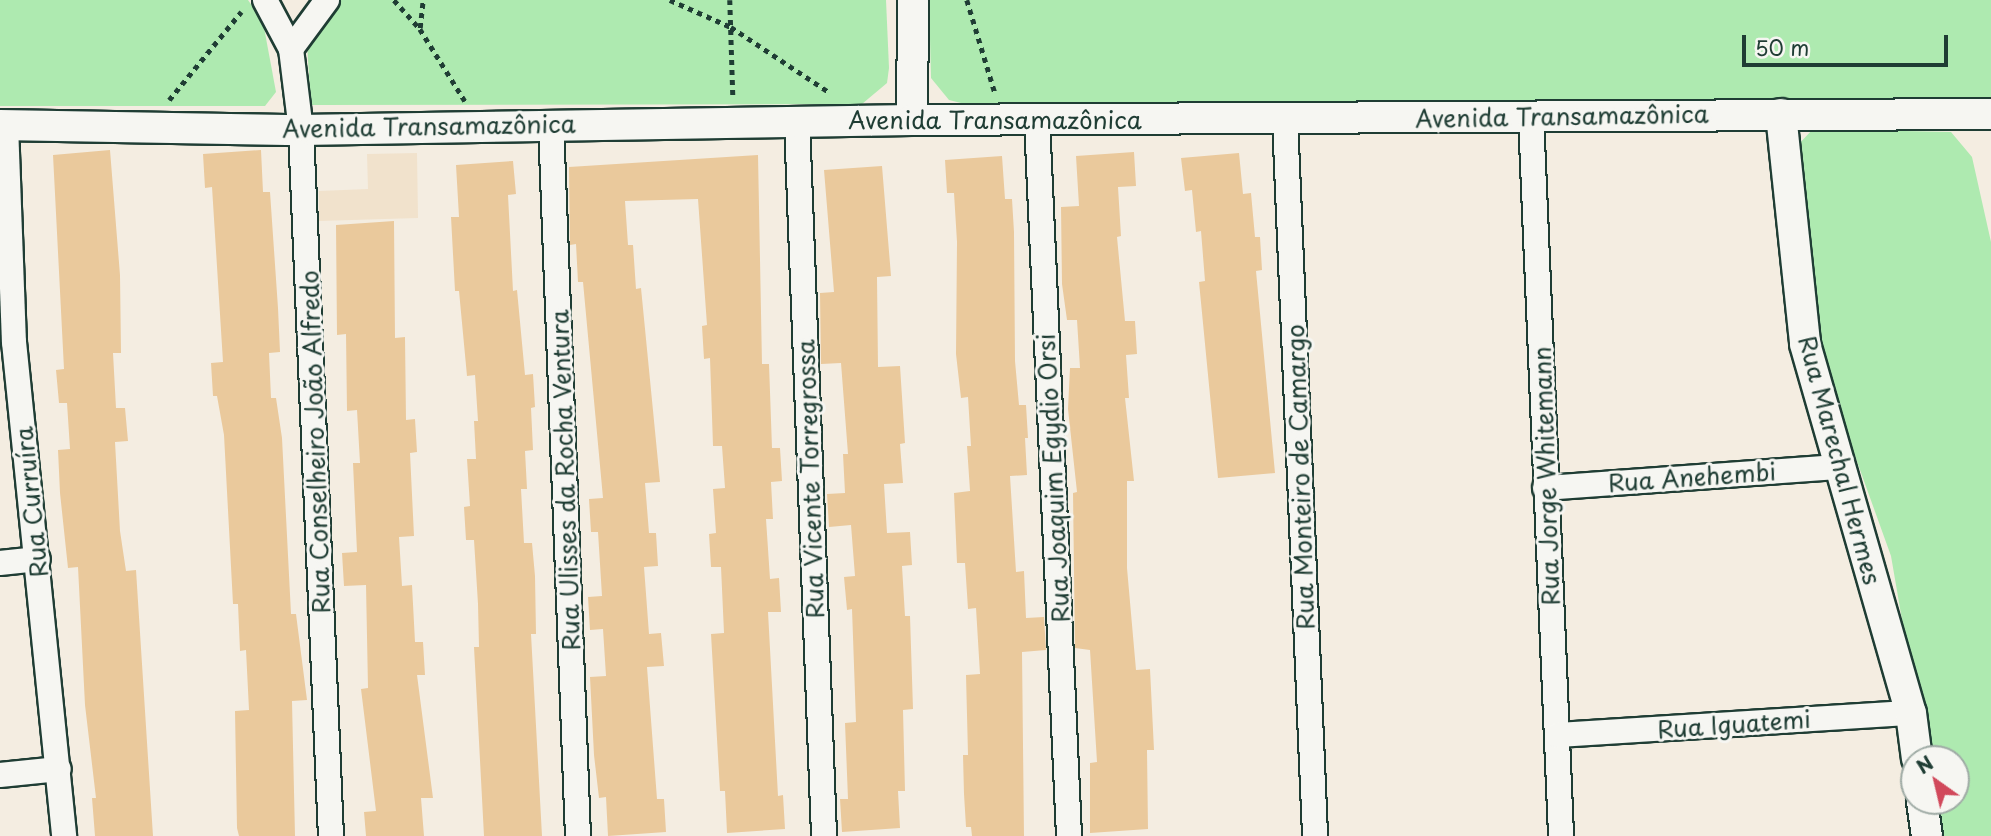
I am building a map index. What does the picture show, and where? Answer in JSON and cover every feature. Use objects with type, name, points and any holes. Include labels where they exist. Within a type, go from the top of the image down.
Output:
[{"type":"street","name":"Rua Conselheiro João Alfredo","points":[[265,0],[291,49],[301,130],[331,836]]},
{"type":"street","points":[[291,49],[327,0]]},
{"type":"street","points":[[912,120],[913,0]]},
{"type":"street","name":"Avenida Transamazônica","points":[[3,125],[301,130],[912,120],[1781,114],[1991,116]]},
{"type":"street","name":"Rua Marechal Hermes","points":[[1781,114],[1805,344],[1911,713],[1915,745]]},
{"type":"street","name":"Rua Jorge Whitemann","points":[[1531,116],[1560,836]]},
{"type":"street","name":"Rua Monteiro de Camargo","points":[[1285,119],[1315,836]]},
{"type":"street","name":"Rua Joaquim Egydio Orsi","points":[[1037,120],[1069,836]]},
{"type":"street","name":"Rua Vicente Torregrossa","points":[[797,122],[824,836]]},
{"type":"street","name":"Rua Ulisses da Rocha Ventura","points":[[551,124],[578,836]]},
{"type":"street","name":"Rua Curruíra","points":[[3,125],[7,342],[38,559],[64,836]]},
{"type":"street","name":"Rua Anehembi","points":[[1545,488],[1839,467]]},
{"type":"street","points":[[0,563],[38,559]]},
{"type":"street","name":"Rua Iguatemi","points":[[1558,735],[1911,713]]},
{"type":"street","points":[[0,775],[59,769]]},
{"type":"street","points":[[1924,815],[1927,836]]},
{"type":"path","points":[[148,126],[251,0]]},
{"type":"path","points":[[394,0],[420,29],[481,125]]},
{"type":"path","points":[[420,29],[423,0]]},
{"type":"path","points":[[670,0],[731,27],[873,121]]},
{"type":"path","points":[[730,0],[734,122]]},
{"type":"path","points":[[967,0],[1004,121]]},
{"type":"shaded area","points":[[417,153],[418,218],[319,221],[319,191],[368,189],[367,154]]},
{"type":"green space","points":[[0,0],[248,0],[263,22],[276,92],[265,106],[0,106]]},
{"type":"green space","points":[[338,0],[886,0],[889,68],[887,83],[862,104],[311,105],[307,45]]},
{"type":"green space","points":[[929,0],[1991,0],[1991,100],[973,106],[949,100],[931,78]]},
{"type":"green space","points":[[1813,129],[1951,132],[1972,157],[1991,242],[1991,836],[1939,836],[1935,815],[1970,815],[1970,745],[1924,745],[1891,556],[1810,331],[1796,147]]},
{"type":"building","points":[[110,150],[120,275],[121,353],[113,353],[116,408],[125,408],[128,441],[115,442],[120,531],[126,571],[136,570],[153,836],[95,836],[92,798],[96,798],[85,705],[78,567],[68,568],[60,493],[58,450],[70,449],[67,403],[59,403],[56,370],[64,369],[53,155]]},
{"type":"building","points":[[261,150],[263,192],[270,192],[280,352],[269,353],[271,398],[276,398],[282,438],[291,614],[296,614],[307,700],[292,701],[295,836],[239,836],[237,828],[235,711],[249,710],[246,650],[240,651],[238,604],[233,604],[224,435],[217,396],[213,396],[211,363],[223,362],[212,187],[205,188],[203,154]]},
{"type":"building","points":[[1134,152],[1136,186],[1118,187],[1121,236],[1117,237],[1125,321],[1135,321],[1137,354],[1126,355],[1129,398],[1125,398],[1134,481],[1127,481],[1127,568],[1136,670],[1150,669],[1154,750],[1147,750],[1148,829],[1090,833],[1090,763],[1097,762],[1090,650],[1075,648],[1073,493],[1077,492],[1068,409],[1070,368],[1080,368],[1077,320],[1067,320],[1062,284],[1061,207],[1079,206],[1076,156]]},
{"type":"building","points":[[1239,153],[1243,194],[1251,193],[1255,237],[1260,237],[1262,270],[1256,271],[1275,473],[1218,478],[1199,282],[1205,281],[1201,231],[1196,232],[1192,190],[1185,191],[1181,158]]},
{"type":"building","points":[[758,155],[762,364],[769,364],[772,448],[780,448],[782,481],[771,482],[773,519],[766,519],[770,579],[779,578],[781,612],[768,612],[778,796],[783,795],[785,829],[727,833],[725,791],[720,791],[711,634],[724,633],[721,567],[711,567],[709,534],[716,533],[713,489],[725,488],[722,446],[713,446],[710,358],[704,359],[702,326],[707,325],[698,199],[625,201],[628,245],[633,245],[636,289],[641,288],[660,482],[645,483],[649,533],[656,533],[658,566],[644,567],[649,634],[661,633],[664,666],[647,667],[657,799],[664,799],[666,832],[608,836],[606,797],[599,798],[594,755],[590,677],[606,676],[603,629],[590,630],[588,597],[602,596],[598,532],[591,532],[589,499],[603,498],[583,282],[578,282],[576,244],[570,245],[569,167]]},
{"type":"building","points":[[1002,156],[1005,199],[1012,199],[1015,361],[1019,405],[1026,405],[1028,438],[1025,438],[1027,475],[1010,476],[1016,572],[1024,571],[1026,618],[1044,617],[1046,650],[1022,652],[1024,836],[972,836],[971,827],[966,827],[964,794],[963,755],[968,755],[966,675],[980,674],[976,608],[968,609],[965,563],[957,563],[954,493],[970,491],[967,446],[971,446],[968,397],[961,398],[956,354],[957,242],[954,193],[947,193],[945,160]]},
{"type":"building","points":[[513,161],[516,194],[508,195],[513,291],[517,290],[525,375],[533,374],[535,407],[531,408],[533,450],[525,451],[527,489],[521,489],[524,543],[532,543],[535,576],[536,634],[531,634],[542,836],[484,836],[474,647],[479,647],[478,604],[474,540],[466,540],[464,507],[470,506],[467,459],[476,459],[474,421],[478,421],[475,375],[467,376],[459,291],[455,291],[451,217],[459,217],[456,165]]},
{"type":"building","points":[[882,166],[891,276],[877,277],[878,367],[900,366],[905,443],[900,444],[903,483],[884,484],[887,533],[910,532],[912,565],[902,566],[905,616],[910,616],[913,709],[903,710],[905,791],[898,791],[900,828],[842,832],[840,799],[848,799],[845,723],[856,722],[852,609],[847,610],[844,577],[855,576],[851,525],[829,527],[827,494],[845,493],[843,454],[848,454],[841,363],[821,364],[820,293],[834,292],[824,170]]},
{"type":"building","points":[[394,221],[395,338],[405,337],[406,420],[415,419],[417,452],[410,453],[414,536],[399,537],[402,586],[412,585],[415,642],[423,642],[425,675],[417,675],[433,798],[421,798],[424,836],[366,836],[364,812],[376,811],[361,689],[368,688],[366,585],[344,586],[342,553],[357,552],[353,463],[360,463],[357,410],[347,411],[346,334],[337,335],[336,225]]}]
